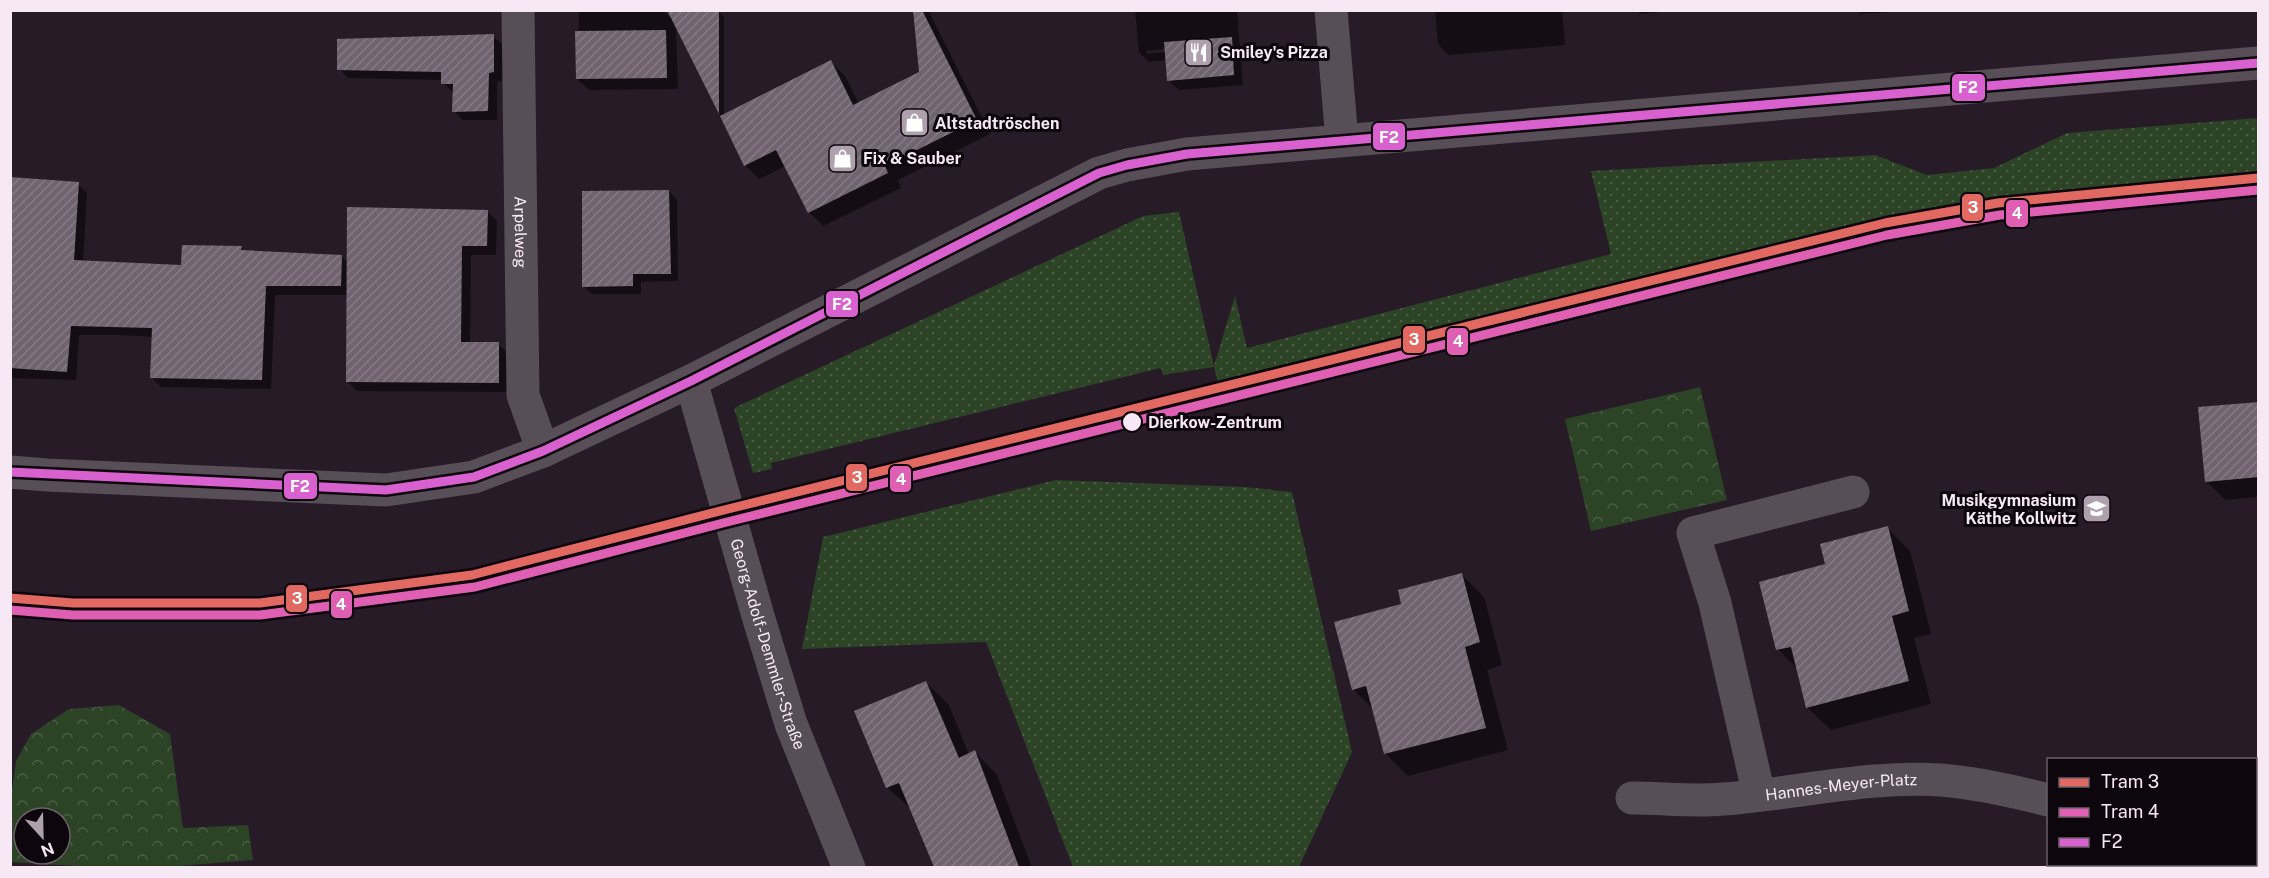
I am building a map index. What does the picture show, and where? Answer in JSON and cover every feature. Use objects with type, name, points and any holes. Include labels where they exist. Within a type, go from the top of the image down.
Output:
[{"type":"street","name":"Arpelweg","points":[[518,10],[523,395],[543,452]]},
{"type":"street","points":[[1331,10],[1341,140]]},
{"type":"street","points":[[10,472],[386,490],[474,477],[543,452],[691,381],[1099,173],[1127,165],[1187,154],[2259,63]]},
{"type":"street","name":"Georg-Adolf-Demmler-Straße","points":[[691,381],[758,616],[792,724],[849,867]]},
{"type":"street","points":[[1759,795],[1715,603],[1693,533],[1853,492]]},
{"type":"street","name":"Hannes-Meyer-Platz","points":[[1632,798],[1721,800],[1870,783],[1940,780],[1986,786],[2047,800]]},
{"type":"green space","points":[[2258,118],[2258,178],[1998,203],[1885,223],[1219,387],[1214,367],[1163,375],[1161,368],[771,463],[772,469],[753,473],[734,408],[1143,216],[1179,212],[1214,366],[1235,296],[1247,348],[1611,254],[1591,171],[1875,155],[1927,175],[1994,168],[2067,133]]},
{"type":"green space","points":[[1700,387],[1727,500],[1591,531],[1565,419]]},
{"type":"green space","points":[[1056,480],[1245,487],[1292,492],[1352,752],[1299,867],[1073,867],[986,642],[802,649],[823,537]]},
{"type":"green space","points":[[119,705],[170,734],[183,828],[248,825],[253,860],[156,868],[72,866],[72,806],[12,806],[11,862],[11,797],[16,761],[31,734],[69,709]]},
{"type":"building","points":[[667,10],[719,10],[719,114]]},
{"type":"building","points":[[913,10],[922,10],[977,120],[885,166],[888,173],[808,213],[776,150],[744,166],[720,116],[831,60],[853,105],[919,72]]},
{"type":"building","points":[[666,30],[667,78],[576,79],[575,31]]},
{"type":"building","points":[[494,34],[494,72],[489,73],[488,111],[452,112],[453,84],[441,84],[441,72],[337,70],[337,39]]},
{"type":"building","name":"Smiley's Pizza","points":[[1232,37],[1234,75],[1167,81],[1164,42]]},
{"type":"building","points":[[10,177],[79,182],[74,260],[181,265],[182,245],[242,246],[241,250],[342,255],[341,286],[266,286],[262,380],[150,378],[152,328],[71,326],[67,372],[10,368]]},
{"type":"building","points":[[669,190],[671,274],[633,274],[633,286],[582,287],[582,191]]},
{"type":"building","points":[[347,207],[488,210],[487,246],[462,246],[461,342],[499,342],[499,383],[346,382]]},
{"type":"building","points":[[2259,402],[2259,477],[2205,482],[2198,407]]},
{"type":"building","points":[[1888,526],[1909,611],[1892,616],[1909,681],[1806,708],[1791,647],[1776,650],[1759,582],[1825,564],[1820,544]]},
{"type":"building","points":[[1462,573],[1480,642],[1465,647],[1486,728],[1384,754],[1366,686],[1352,690],[1334,622],[1401,604],[1398,590]]},
{"type":"building","points":[[926,681],[959,758],[975,750],[1019,867],[934,867],[899,783],[886,788],[854,711]]},
{"type":"tram line","name":"3","points":[[10,598],[73,603],[260,603],[472,575],[728,509],[1885,223],[1998,203],[2258,178]]},
{"type":"tram line","name":"4","points":[[10,610],[73,615],[260,615],[475,587],[731,521],[1887,235],[2000,215],[2258,190]]},
{"type":"transit line","name":"F2","points":[[10,472],[386,490],[474,477],[543,451],[691,381],[1099,173],[1127,165],[1187,154],[2258,63]]},
{"type":"place","name":"Smiley's Pizza","points":[[1199,52]]},
{"type":"place","name":"Altstadtröschen","points":[[914,123]]},
{"type":"place","name":"Fix & Sauber","points":[[842,158]]},
{"type":"place","name":"Dierkow-Zentrum","points":[[1132,422]]},
{"type":"place","name":"Musikgymnasium Käthe Kollwitz","points":[[2097,509]]}]
